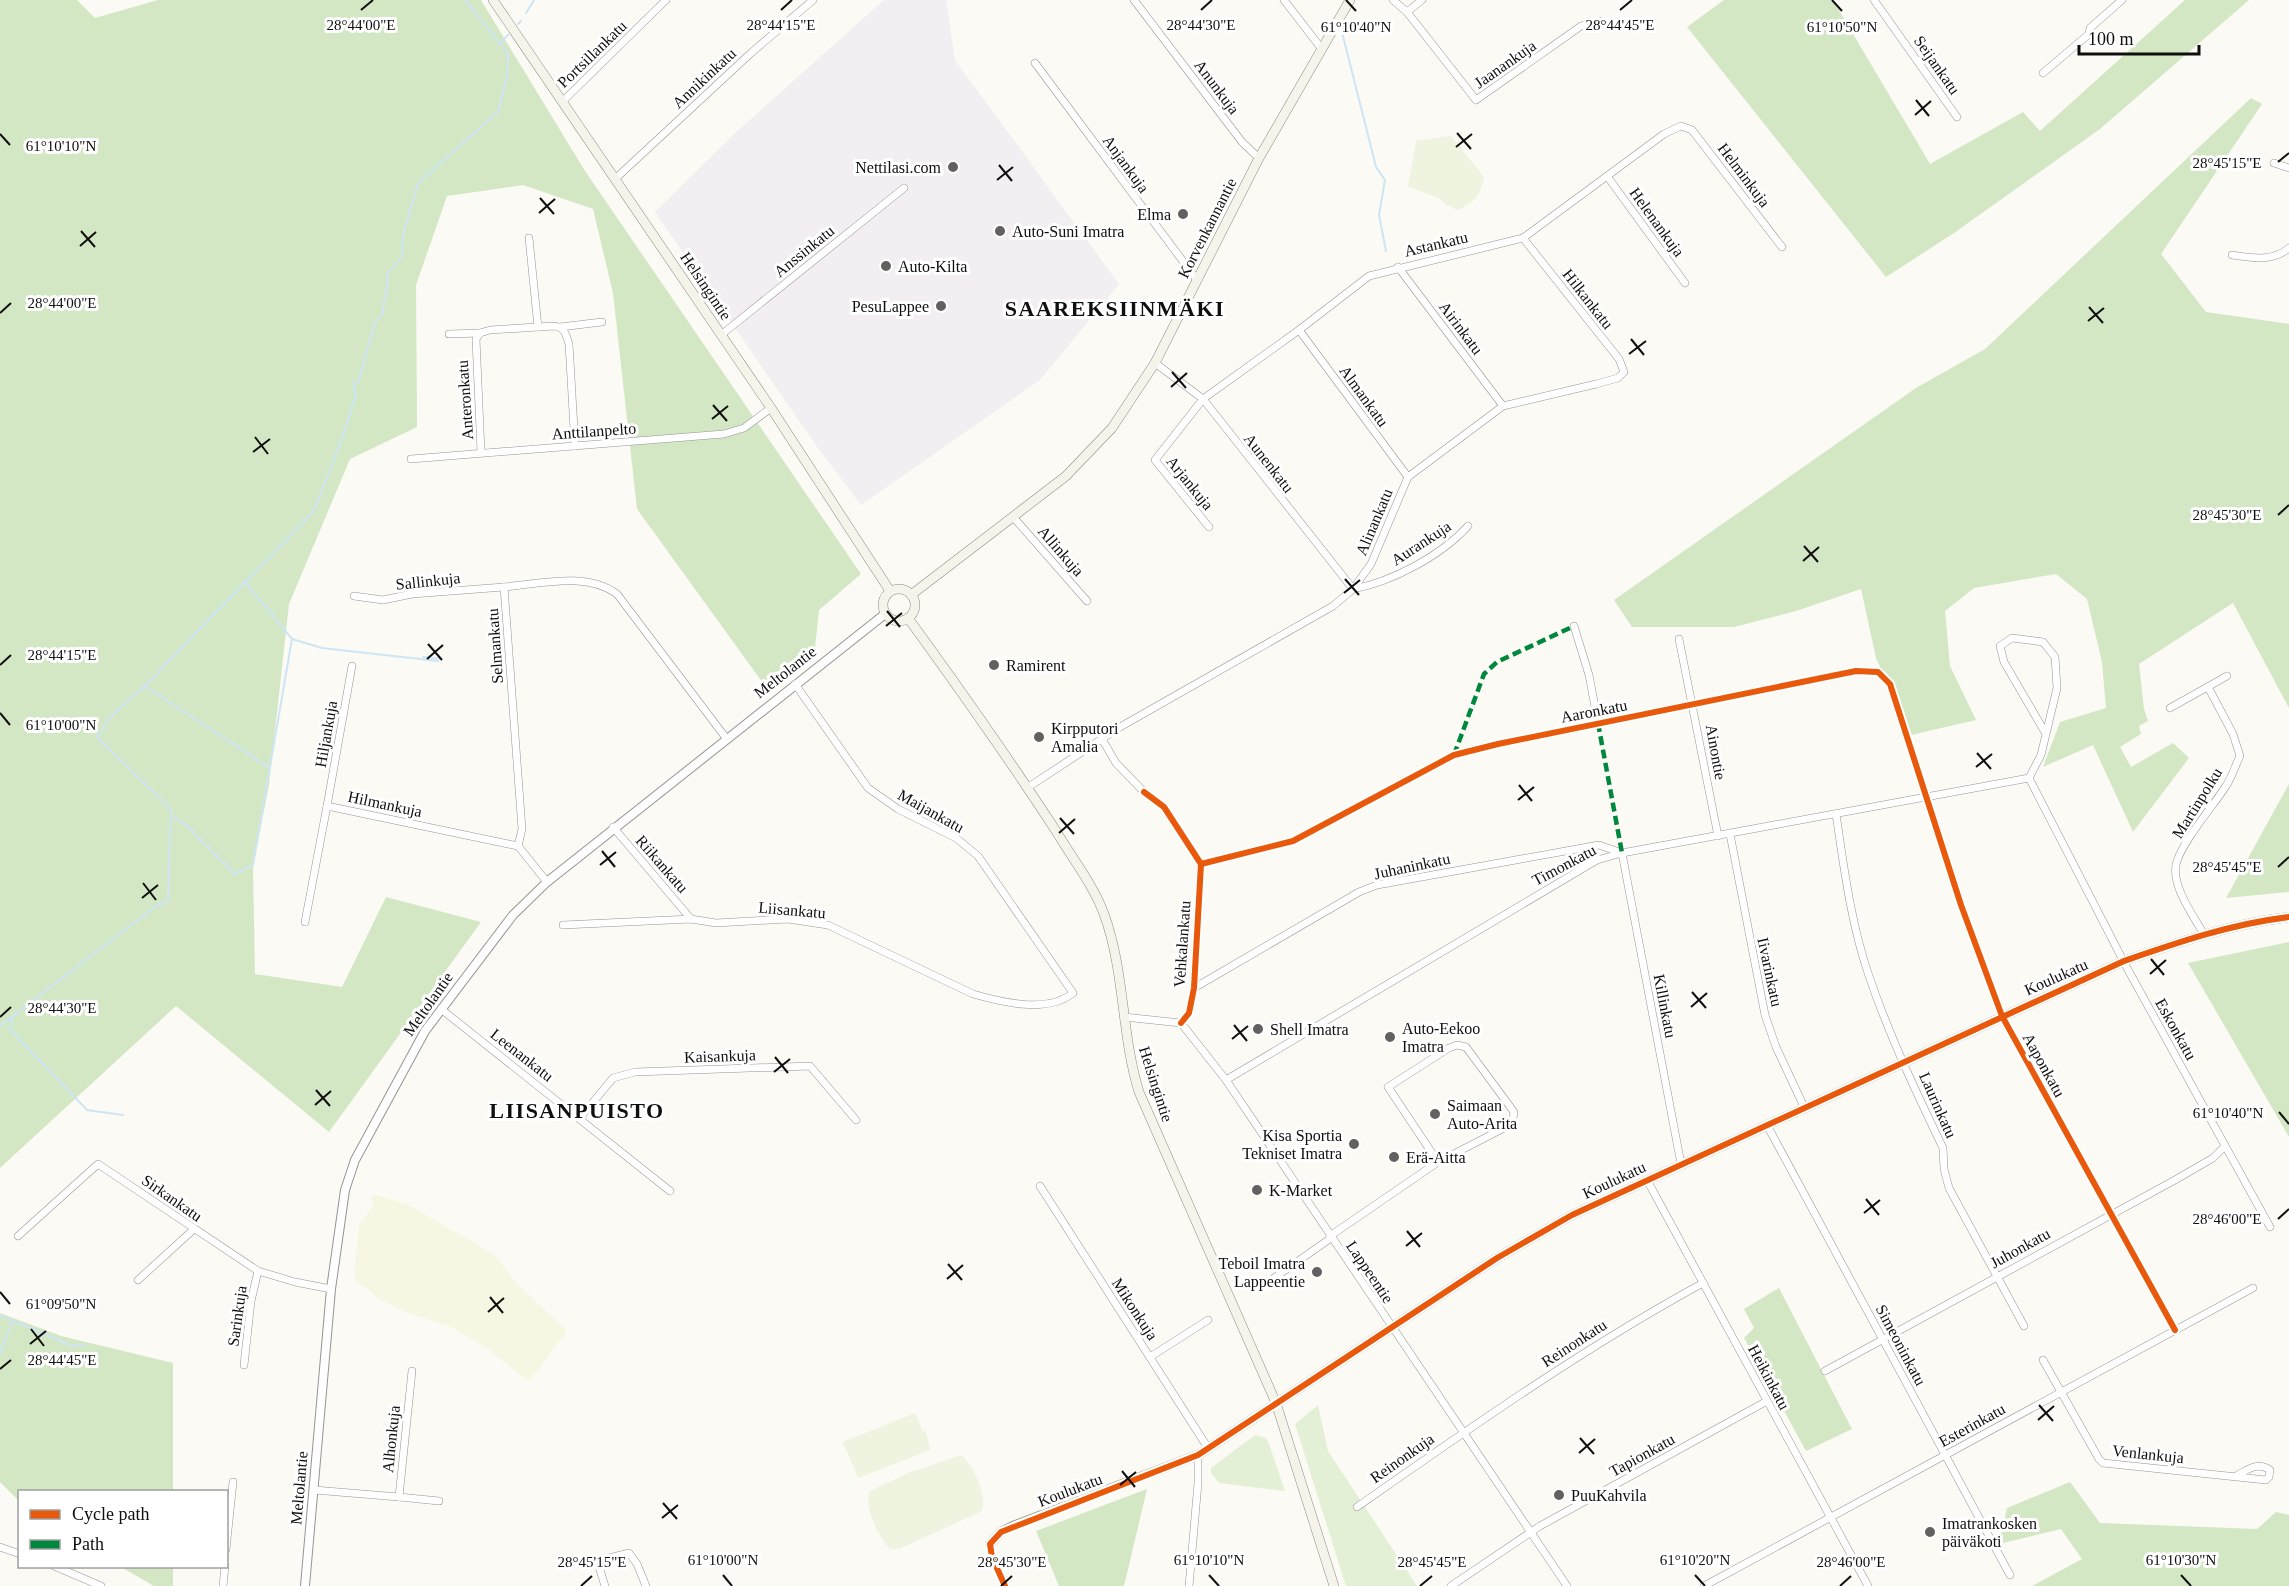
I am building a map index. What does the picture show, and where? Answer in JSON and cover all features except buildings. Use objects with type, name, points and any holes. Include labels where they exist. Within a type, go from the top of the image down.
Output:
[{"type":"main road","name":"Helsingintie","points":[[493,0],[771,408],[890,591]]},
{"type":"main road","name":"Korvenkannantie","points":[[911,595],[1014,518],[1092,451],[1127,408],[1155,363],[1259,158],[1350,0]]},
{"type":"main road","points":[[901,589],[911,595],[915,607],[908,618],[896,621],[885,614],[883,602],[890,591],[901,589]]},
{"type":"main road","name":"Helsingintie","points":[[908,618],[1027,788],[1095,893],[1117,960],[1131,1066],[1153,1126],[1276,1403],[1334,1586]]},
{"type":"street","name":"Portsillankatu","points":[[562,102],[666,0]]},
{"type":"street","name":"Annikinkatu","points":[[615,179],[751,53],[813,0]]},
{"type":"street","name":"Anunkuja","points":[[1134,0],[1242,142],[1259,158]]},
{"type":"street","points":[[1284,0],[1321,48]]},
{"type":"street","name":"Jaanankuja","points":[[1393,0],[1407,12],[1476,100],[1581,26],[1599,21]]},
{"type":"street","points":[[1407,12],[1422,0]]},
{"type":"street","name":"Seijankatu","points":[[1874,0],[1957,117]]},
{"type":"street","points":[[2043,73],[2089,34],[2090,28],[2122,0]]},
{"type":"street","name":"Anjankuja","points":[[1035,63],[1197,280]]},
{"type":"street","name":"Astankatu","points":[[1203,399],[1369,276],[1523,238],[1664,134],[1681,126]]},
{"type":"street","name":"Helminkuja","points":[[1681,126],[1692,130],[1782,247]]},
{"type":"street","points":[[2274,163],[2289,168]]},
{"type":"street","name":"Helenankuja","points":[[1607,177],[1685,283]]},
{"type":"street","name":"Anssinkatu","points":[[721,335],[904,188]]},
{"type":"street","points":[[529,238],[538,327]]},
{"type":"street","name":"Hilkankatu","points":[[1523,238],[1619,359],[1624,372],[1618,378]]},
{"type":"street","points":[[2232,255],[2262,259],[2280,255],[2289,248]]},
{"type":"street","name":"Airinkatu","points":[[1398,267],[1503,406]]},
{"type":"street","points":[[449,334],[602,322]]},
{"type":"street","points":[[560,327],[566,333],[568,344],[575,446]]},
{"type":"street","name":"Almankatu","points":[[1299,330],[1408,477]]},
{"type":"street","name":"Anteronkatu","points":[[480,333],[475,345],[481,452]]},
{"type":"street","name":"Aunenkatu","points":[[1155,363],[1203,399],[1353,589]]},
{"type":"street","name":"Alinankatu","points":[[1027,788],[1102,740],[1333,606],[1353,589],[1371,564],[1408,477],[1503,406],[1618,378]]},
{"type":"street","name":"Arjankuja","points":[[1203,399],[1155,460],[1209,527]]},
{"type":"street","name":"Anttilanpelto","points":[[411,459],[735,432],[771,408]]},
{"type":"street","name":"Allinkuja","points":[[1014,518],[1087,601]]},
{"type":"street","name":"Aurankuja","points":[[1353,589],[1378,585],[1408,569],[1455,540],[1468,526]]},
{"type":"street","name":"Selmankatu","points":[[518,846],[522,829],[504,587],[577,580],[604,584],[617,594],[726,738]]},
{"type":"street","name":"Sallinkuja","points":[[354,596],[384,600],[412,594],[504,587]]},
{"type":"street","name":"Meltolantie","points":[[304,1586],[331,1288],[345,1190],[355,1160],[413,1050],[441,1009],[513,915],[547,882],[613,827],[885,614]]},
{"type":"street","points":[[1574,626],[1589,675],[1598,723]]},
{"type":"street","points":[[2029,778],[2041,756],[2057,688],[2055,657],[2043,642],[2012,638],[2000,646],[2004,662],[2046,734]]},
{"type":"street","name":"Ainontie","points":[[1679,639],[1718,836]]},
{"type":"street","name":"Hiljankuja","points":[[327,806],[352,666]]},
{"type":"street","name":"Aaronkatu","points":[[1201,864],[1293,841],[1454,755],[1598,723],[1694,706],[1856,671],[1878,672],[1890,684],[1926,797]]},
{"type":"street","points":[[2170,708],[2227,676]]},
{"type":"street","name":"Maijankatu","points":[[795,684],[868,788],[897,809],[956,838],[978,856],[1073,993]]},
{"type":"street","name":"Martinpolku","points":[[2203,933],[2187,906],[2179,885],[2176,865],[2188,841],[2227,784],[2240,756],[2233,734],[2208,687]]},
{"type":"street","points":[[1102,740],[1116,763],[1144,792]]},
{"type":"street","name":"Timonkatu","points":[[1226,1080],[1597,860],[1622,853],[2029,778]]},
{"type":"street","name":"Eskonkatu","points":[[2029,778],[2124,962],[2270,1227]]},
{"type":"street","name":"Aaponkatu","points":[[1926,797],[1961,905],[2002,1016],[2175,1330]]},
{"type":"street","name":"Hilmankuja","points":[[305,922],[327,806],[518,846]]},
{"type":"street","name":"Laurinkatu","points":[[1836,814],[1846,882],[1868,974],[1943,1148],[1944,1169],[1949,1188],[2024,1326]]},
{"type":"street","name":"Riikankatu","points":[[613,827],[691,919]]},
{"type":"street","name":"Iivarinkatu","points":[[1730,834],[1765,1015],[1776,1047],[1805,1109]]},
{"type":"street","name":"Juhaninkatu","points":[[1194,988],[1359,892],[1377,885],[1599,844],[1622,853]]},
{"type":"street","points":[[518,846],[547,882]]},
{"type":"street","name":"Killinkatu","points":[[1622,853],[1681,1164]]},
{"type":"street","name":"Vehkalankatu","points":[[1181,1023],[1190,1012],[1194,988],[1201,864]]},
{"type":"street","name":"Koulukatu","points":[[990,1544],[1001,1532],[1013,1526],[1198,1455],[1391,1327],[1572,1215],[2124,962],[2203,933],[2254,921],[2289,917]]},
{"type":"street","name":"Liisankatu","points":[[562,925],[691,919],[716,923],[788,919],[828,925],[973,994],[998,1001],[1037,1005],[1057,1001],[1073,993]]},
{"type":"street","name":"Leenankatu","points":[[441,1009],[670,1191]]},
{"type":"street","points":[[1124,1017],[1181,1023]]},
{"type":"street","name":"Lappeentie","points":[[1181,1023],[1226,1080],[1567,1586]]},
{"type":"street","points":[[1274,1278],[1438,1162],[1512,1124],[1514,1120],[1508,1103],[1466,1047],[1457,1045],[1388,1087],[1438,1162]]},
{"type":"street","name":"Kaisankuja","points":[[580,1118],[613,1078],[635,1072],[810,1066],[856,1120]]},
{"type":"street","name":"Simeoninkatu","points":[[1768,1126],[2010,1575]]},
{"type":"street","name":"Juhonkatu","points":[[1825,1371],[2213,1158],[2225,1146]]},
{"type":"street","name":"Sirkankatu","points":[[18,1236],[98,1164],[258,1271],[295,1282],[331,1288]]},
{"type":"street","name":"Heikinkatu","points":[[1647,1180],[1868,1586]]},
{"type":"street","name":"Mikonkuja","points":[[1040,1186],[1208,1448]]},
{"type":"street","points":[[138,1280],[194,1230]]},
{"type":"street","name":"Sarinkuja","points":[[244,1365],[251,1301],[258,1271]]},
{"type":"street","name":"Reinonkatu","points":[[1463,1432],[1629,1324],[1704,1283]]},
{"type":"street","name":"Esterinkatu","points":[[1704,1586],[2253,1288]]},
{"type":"street","points":[[1150,1357],[1208,1320]]},
{"type":"street","points":[[2043,1360],[2060,1393]]},
{"type":"street","name":"Alhonkuja","points":[[314,1490],[399,1497],[412,1371]]},
{"type":"street","name":"Venlankuja","points":[[2060,1393],[2103,1463],[2236,1476]]},
{"type":"street","name":"Tapionkatu","points":[[1451,1586],[1531,1533],[1767,1401]]},
{"type":"street","name":"Reinonkuja","points":[[1357,1507],[1463,1432]]},
{"type":"street","points":[[1188,1586],[1198,1483],[1198,1455]]},
{"type":"street","points":[[228,1530],[233,1482]]},
{"type":"street","points":[[399,1497],[439,1501]]},
{"type":"street","points":[[990,1544],[990,1550],[1005,1586]]},
{"type":"street","points":[[0,1547],[18,1553]]},
{"type":"street","points":[[605,1586],[599,1568],[609,1558],[629,1553],[637,1564],[646,1586]]},
{"type":"street","points":[[59,1568],[101,1586]]},
{"type":"street","points":[[223,1586],[225,1568]]},
{"type":"shaded area","points":[[884,0],[946,0],[955,60],[1119,284],[1040,380],[861,505],[815,444],[655,212],[734,134]]},
{"type":"green space","points":[[0,0],[77,0],[95,18],[158,0],[481,0],[585,171],[861,574],[819,610],[815,648],[765,686],[637,509],[613,293],[593,209],[523,185],[447,196],[416,285],[417,427],[350,459],[289,604],[269,785],[253,867],[255,974],[342,987],[386,897],[481,922],[329,1132],[176,1006],[0,1168]]},
{"type":"green space","points":[[1724,0],[1833,0],[1930,164],[2023,112],[2040,131],[2185,0],[2249,0],[2100,129],[1954,233],[1886,277],[1687,27]]},
{"type":"green space","points":[[2251,98],[2262,104],[2161,254],[2206,312],[2289,324],[2289,708],[2233,603],[2139,664],[2144,709],[2148,721],[2139,726],[2141,734],[2120,747],[2131,767],[2173,743],[2189,758],[2133,832],[2093,745],[2043,767],[2060,722],[2106,708],[2102,662],[2087,599],[2056,574],[1974,588],[1945,611],[1950,666],[1976,720],[1911,735],[1876,658],[1861,589],[1796,611],[1734,627],[1632,627],[1614,600],[1916,388],[1985,349]]},
{"type":"green space","points":[[1451,136],[1484,177],[1476,198],[1457,210],[1439,198],[1408,187],[1416,141]]},
{"type":"green space","points":[[2289,784],[2289,892],[2226,898]]},
{"type":"green space","points":[[2289,942],[2289,1137],[2188,963]]},
{"type":"green space","points":[[375,1195],[407,1204],[495,1255],[517,1284],[567,1331],[530,1380],[525,1379],[490,1350],[454,1328],[408,1313],[378,1298],[354,1278],[359,1225],[374,1205],[371,1197]]},
{"type":"green space","points":[[1779,1288],[1852,1429],[1806,1451],[1744,1338],[1754,1328],[1744,1309]]},
{"type":"green space","points":[[0,1313],[61,1336],[173,1363],[173,1490],[18,1490],[18,1500],[0,1482]]},
{"type":"green space","points":[[1318,1405],[1328,1451],[1417,1586],[1346,1586],[1295,1424]]},
{"type":"green space","points":[[915,1413],[923,1432],[926,1431],[930,1450],[858,1478],[843,1442]]},
{"type":"green space","points":[[1255,1435],[1266,1438],[1285,1491],[1219,1483],[1211,1473],[1211,1468]]},
{"type":"green space","points":[[961,1455],[970,1466],[981,1489],[982,1511],[899,1549],[890,1549],[877,1530],[870,1513],[868,1498],[870,1491],[911,1472]]},
{"type":"green space","points":[[2070,1482],[2100,1523],[2257,1529],[2276,1512],[2289,1515],[2289,1586],[2032,1586],[2082,1559],[2061,1529],[1999,1544],[2007,1508]]},
{"type":"green space","points":[[1147,1489],[1124,1586],[1059,1586],[1036,1531]]},
{"type":"green space","points":[[123,1568],[173,1568],[173,1586],[154,1586]]},
{"type":"waterway","points":[[0,1026],[156,906],[168,901],[171,809],[97,737],[110,717],[145,686],[314,511],[346,428],[356,394],[353,384],[358,382],[375,323],[383,313],[387,275],[402,256],[403,235],[418,183],[498,112],[507,75],[508,54],[465,0]]},
{"type":"waterway","points":[[526,13],[534,0]]},
{"type":"waterway","points":[[518,24],[521,21]]},
{"type":"waterway","points":[[1341,28],[1376,167],[1385,180],[1379,215],[1386,251]]},
{"type":"waterway","points":[[501,42],[508,35]]},
{"type":"waterway","points":[[244,581],[292,639],[322,648],[438,661]]},
{"type":"waterway","points":[[173,816],[185,824],[235,874],[253,865],[292,639]]},
{"type":"waterway","points":[[423,657],[441,659]]},
{"type":"waterway","points":[[145,686],[270,768]]},
{"type":"waterway","points":[[12,1017],[10,1030],[87,1110],[123,1115]]},
{"type":"waterway","points":[[0,1315],[72,1346],[84,1345]]},
{"type":"waterway","points":[[0,1354],[13,1321]]},
{"type":"marked path","points":[[1454,755],[1484,674],[1497,662],[1574,626]]},
{"type":"marked path","points":[[1598,723],[1622,853]]},
{"type":"cycle path","points":[[1201,864],[1293,841],[1454,755],[1856,671],[1878,672],[1890,684],[1961,905],[2002,1016],[2175,1330]]},
{"type":"cycle path","points":[[1144,792],[1164,807],[1201,864]]},
{"type":"cycle path","points":[[1181,1023],[1189,1013],[1194,988],[1201,864]]},
{"type":"cycle path","points":[[1005,1586],[992,1557],[990,1544],[1001,1532],[1198,1455],[1497,1258],[1572,1215],[2124,961],[2226,929],[2289,917]]},
{"type":"place","name":"Nettilasi.com","points":[[953,167]]},
{"type":"place","name":"Elma","points":[[1183,214]]},
{"type":"place","name":"Auto-Suni Imatra","points":[[1000,231]]},
{"type":"place","name":"Auto-Kilta","points":[[886,266]]},
{"type":"place","name":"PesuLappee","points":[[941,306]]},
{"type":"place","name":"Ramirent","points":[[994,665]]},
{"type":"place","name":"Kirpputori Amalia","points":[[1039,737]]},
{"type":"place","name":"Shell Imatra","points":[[1258,1029]]},
{"type":"place","name":"Auto-Eekoo Imatra","points":[[1390,1037]]},
{"type":"place","name":"Saimaan Auto-Arita","points":[[1435,1114]]},
{"type":"place","name":"Kisa Sportia Tekniset Imatra","points":[[1354,1144]]},
{"type":"place","name":"Erä-Aitta","points":[[1394,1157]]},
{"type":"place","name":"K-Market","points":[[1257,1190]]},
{"type":"place","name":"Teboil Imatra Lappeentie","points":[[1317,1272]]},
{"type":"place","name":"PuuKahvila","points":[[1559,1495]]},
{"type":"place","name":"Imatrankosken päiväkoti","points":[[1930,1532]]},
{"type":"district","name":"SAAREKSIINMÄKI","points":[[1115,308]]},
{"type":"district","name":"LIISANPUISTO","points":[[577,1110]]}]
